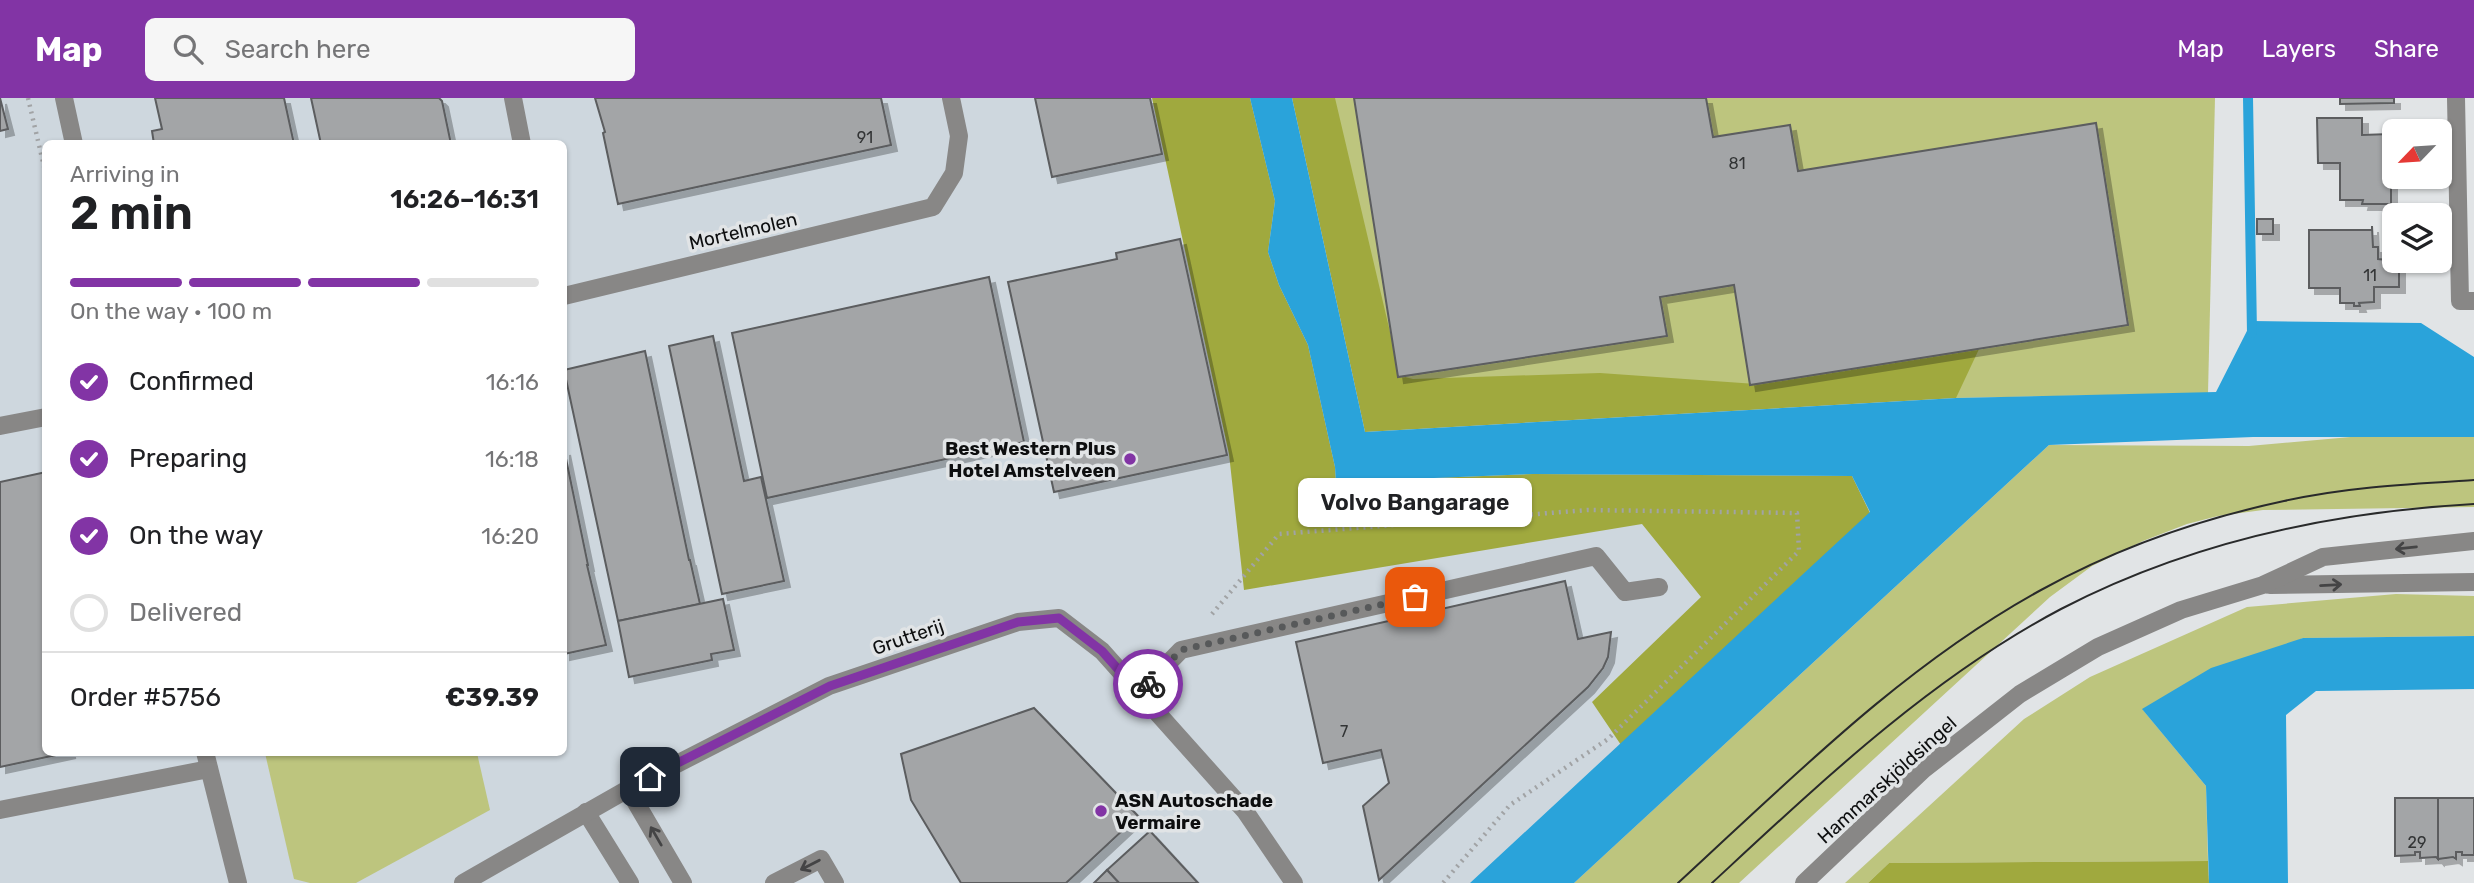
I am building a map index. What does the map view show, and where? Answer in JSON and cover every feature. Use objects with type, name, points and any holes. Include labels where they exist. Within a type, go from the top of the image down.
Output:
[{"type":"street","points":[[64,98],[73,140]]},
{"type":"street","points":[[513,98],[521,140]]},
{"type":"street","name":"Mortelmolen","points":[[567,295],[933,207],[954,173],[959,136],[951,98]]},
{"type":"street","points":[[2456,98],[2460,301],[2474,301]]},
{"type":"street","points":[[0,426],[42,417]]},
{"type":"street","name":"Hammarskjöldsingel","points":[[1804,883],[1923,770],[2020,694],[2098,647],[2180,610],[2263,585],[2322,557],[2474,541]]},
{"type":"street","points":[[1139,693],[1181,650],[1596,556],[1625,592],[1660,587]]},
{"type":"street","name":"Hammarskjöldsingel","points":[[2263,585],[2474,582]]},
{"type":"street","name":"Grutterij","points":[[463,883],[628,789],[830,686],[1018,622],[1059,618],[1102,651],[1245,811],[1294,883]]},
{"type":"street","points":[[0,810],[207,761],[238,883]]},
{"type":"street","points":[[628,789],[683,883]]},
{"type":"street","points":[[586,813],[630,883]]},
{"type":"street","points":[[774,883],[821,859],[835,883]]},
{"type":"path","points":[[28,98],[42,158]]},
{"type":"path","points":[[1181,650],[1279,534],[1588,510],[1797,513],[1799,551],[1608,739],[1510,805],[1443,883]]},
{"type":"shaded area","points":[[0,98],[1277,98],[1357,450],[1985,440],[1623,883],[0,883]]},
{"type":"green space","points":[[1152,98],[1250,98],[1275,201],[1268,252],[1279,285],[1308,345],[1336,482],[1533,474],[1852,476],[1870,513],[1621,745],[1592,702],[1701,597],[1642,524],[1244,590],[1229,454]]},
{"type":"green space","points":[[1292,98],[1335,98],[1398,366],[1405,377],[1413,379],[1600,373],[1756,384],[1980,347],[1956,398],[1365,432]]},
{"type":"green space","points":[[1316,98],[2215,98],[2208,393],[1386,409]]},
{"type":"green space","points":[[2474,426],[2474,507],[2263,510],[2218,516],[2187,524],[2143,541],[2092,566],[2050,597],[1739,883],[1574,883],[2049,445],[2249,446]]},
{"type":"green space","points":[[2396,594],[2474,596],[2474,636],[2303,638],[2143,710],[2206,786],[2208,861],[1889,863],[1868,883],[1845,883],[2024,719],[2090,677],[2247,607]]},
{"type":"green space","points":[[266,756],[478,756],[490,810],[356,883],[310,883],[294,879]]},
{"type":"green space","points":[[2208,861],[2209,883],[1868,883],[1889,863]]},
{"type":"water","points":[[1250,98],[1292,98],[1365,432],[1956,398],[2216,392],[2252,321],[2421,323],[2474,357],[2474,437],[2253,437],[2049,445],[1574,883],[1470,883],[1870,512],[1852,476],[1533,474],[1336,482],[1308,345],[1279,285],[1268,252],[1275,201]]},
{"type":"water","points":[[2474,636],[2474,689],[2316,691],[2286,715],[2288,883],[2209,883],[2206,786],[2142,709],[2211,668],[2303,638]]},
{"type":"building","points":[[0,98],[8,129],[0,131]]},
{"type":"building","points":[[155,98],[284,98],[293,140],[153,140],[152,131],[162,129]]},
{"type":"building","points":[[311,98],[439,98],[442,101],[450,140],[320,140]]},
{"type":"building","points":[[595,98],[881,98],[891,145],[618,204],[603,133],[605,132]]},
{"type":"building","points":[[1035,98],[1150,98],[1162,154],[1052,177]]},
{"type":"building","points":[[1354,98],[1706,98],[1713,137],[1790,125],[1798,171],[2096,123],[2128,325],[1750,385],[1734,285],[1660,297],[1667,336],[1398,377]]},
{"type":"building","points":[[2340,98],[2394,98],[2394,103],[2340,104]]},
{"type":"building","points":[[2317,118],[2362,118],[2362,135],[2382,134],[2382,189],[2391,189],[2391,203],[2362,204],[2363,200],[2340,200],[2340,163],[2318,163]]},
{"type":"building","points":[[2257,219],[2273,219],[2273,234],[2257,234]]},
{"type":"building","points":[[2372,226],[2373,247],[2378,247],[2382,273],[2399,273],[2399,287],[2374,287],[2374,302],[2359,303],[2360,306],[2340,303],[2340,288],[2309,288],[2309,230],[2372,230]]},
{"type":"building","points":[[1180,239],[1227,455],[1054,492],[1008,282],[1117,259],[1116,253]]},
{"type":"building","points":[[989,277],[1024,442],[767,498],[732,333]]},
{"type":"building","points":[[713,336],[744,481],[761,477],[784,581],[722,594],[669,346]]},
{"type":"building","points":[[645,351],[700,604],[618,621],[567,384],[567,369]]},
{"type":"building","points":[[567,464],[587,565],[606,645],[567,653]]},
{"type":"building","points":[[42,473],[42,756],[51,756],[0,767],[0,482]]},
{"type":"building","points":[[1565,581],[1578,639],[1611,632],[1608,657],[1603,668],[1588,687],[1379,880],[1363,806],[1389,783],[1381,750],[1323,763],[1296,642]]},
{"type":"building","points":[[723,599],[734,650],[711,654],[712,660],[629,677],[618,621]]},
{"type":"building","points":[[1034,708],[1138,816],[1066,883],[961,883],[911,800],[901,754]]},
{"type":"building","points":[[2395,798],[2438,798],[2438,859],[2420,858],[2420,852],[2415,852],[2415,855],[2395,856]]},
{"type":"building","points":[[2438,798],[2474,798],[2474,855],[2456,852],[2456,859],[2438,859]]},
{"type":"building","points":[[1150,831],[1198,883],[1119,883],[1107,870]]},
{"type":"building","points":[[1107,870],[1119,883],[1094,883]]},
{"type":"waterway","points":[[2248,98],[2252,333]]},
{"type":"tram line","points":[[1678,883],[1807,764],[1896,688],[1991,620],[2070,575],[2160,536],[2253,508],[2355,489],[2474,480]]},
{"type":"tram line","points":[[1712,883],[1835,771],[1921,700],[2013,636],[2061,609],[2160,565],[2262,534],[2367,514],[2474,504]]},
{"type":"way so far","points":[[1148,684],[1181,650],[1415,597]]},
{"type":"place","name":"Best Western Plus Hotel Amstelveen","points":[[1130,459]]},
{"type":"place","name":"Volvo Bangarage","points":[[1415,597]]},
{"type":"place","name":"ASN Autoschade Vermaire","points":[[1101,811]]},
{"type":"route","points":[[650,777],[830,686],[1018,622],[1059,618],[1102,651],[1139,693],[1148,684]]}]
